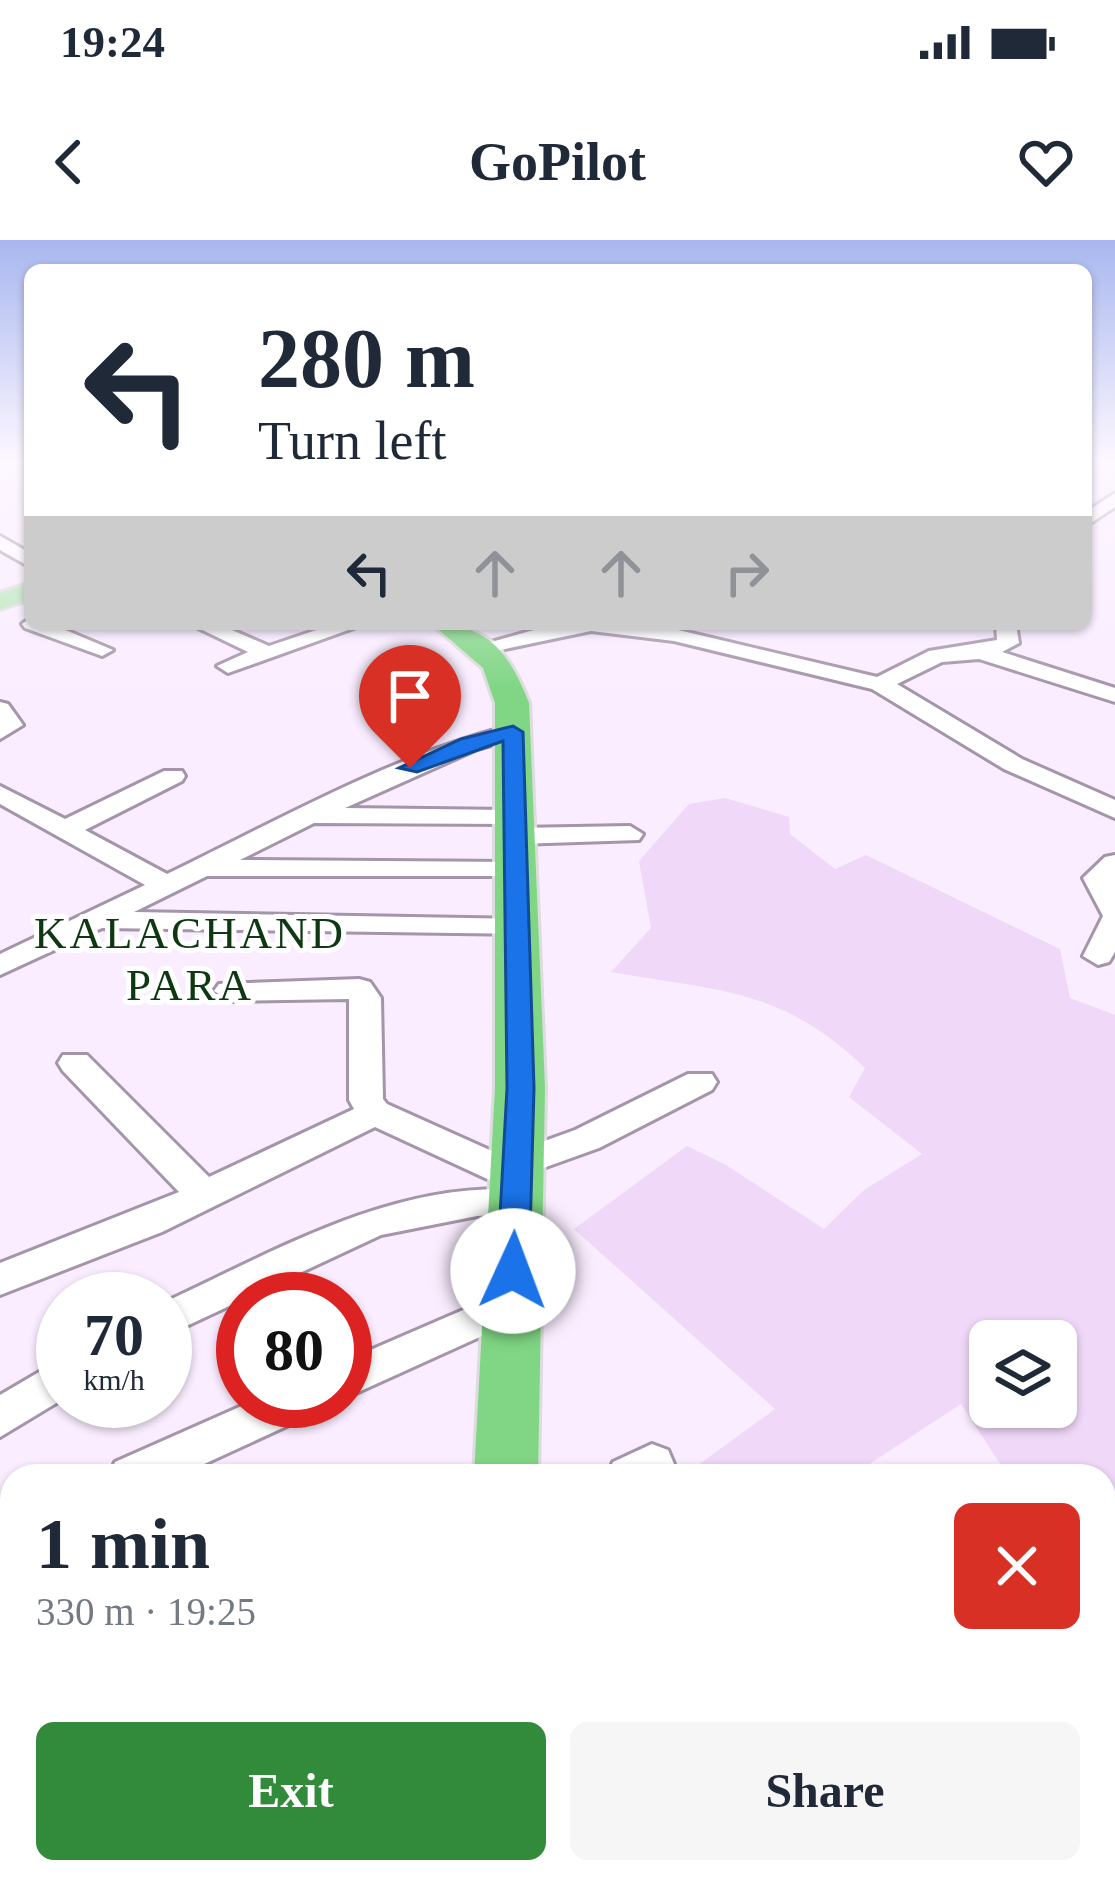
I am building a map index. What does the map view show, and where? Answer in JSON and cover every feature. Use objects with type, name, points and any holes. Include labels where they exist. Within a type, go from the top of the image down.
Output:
[{"type":"highway","points":[[464,636],[496,664],[509,688],[513,732],[519,928],[517,1181],[506,1464]]},
{"type":"street","points":[[48,630],[103,650]]},
{"type":"street","points":[[214,630],[268,653]]},
{"type":"street","points":[[228,666],[338,630]]},
{"type":"street","points":[[464,636],[557,630]]},
{"type":"street","points":[[679,630],[708,643],[880,684],[1013,764],[1115,810]]},
{"type":"street","points":[[708,643],[726,630]]},
{"type":"street","points":[[880,684],[923,661],[1008,643],[1007,630]]},
{"type":"street","points":[[980,652],[1115,695]]},
{"type":"street","points":[[0,709],[11,725],[0,732]]},
{"type":"street","points":[[0,967],[425,761],[513,732]]},
{"type":"street","points":[[65,829],[173,776]]},
{"type":"street","points":[[0,794],[168,886]]},
{"type":"street","points":[[308,816],[517,841]]},
{"type":"street","points":[[202,868],[629,834]]},
{"type":"street","points":[[1098,956],[1114,912],[1096,878],[1115,863]]},
{"type":"street","points":[[95,920],[519,928]]},
{"type":"street","points":[[230,991],[359,989],[365,998],[366,1100],[375,1113],[517,1181]]},
{"type":"street","points":[[74,1063],[204,1196]]},
{"type":"street","points":[[192,1307],[373,1222],[477,1202],[700,1082]]},
{"type":"street","points":[[0,1279],[149,1222],[375,1113]]},
{"type":"street","points":[[372,1368],[512,1305]]},
{"type":"street","points":[[0,1418],[36,1394]]},
{"type":"street","points":[[158,1464],[238,1428]]},
{"type":"shaded area","points":[[725,798],[789,817],[790,834],[835,869],[866,855],[1060,949],[1070,998],[1115,1015],[1115,1464],[1000,1464],[977,1428],[1077,1428],[1077,1320],[969,1320],[969,1416],[961,1404],[869,1464],[699,1464],[775,1409],[574,1229],[687,1146],[726,1165],[824,1229],[864,1190],[922,1154],[849,1097],[865,1068],[805,1022],[747,997],[611,972],[651,928],[639,861],[689,804]]},
{"type":"district","name":"KALACHAND PARA","points":[[190,959]]},
{"type":"route","points":[[410,768],[513,732],[520,1088],[513,1271]]}]
